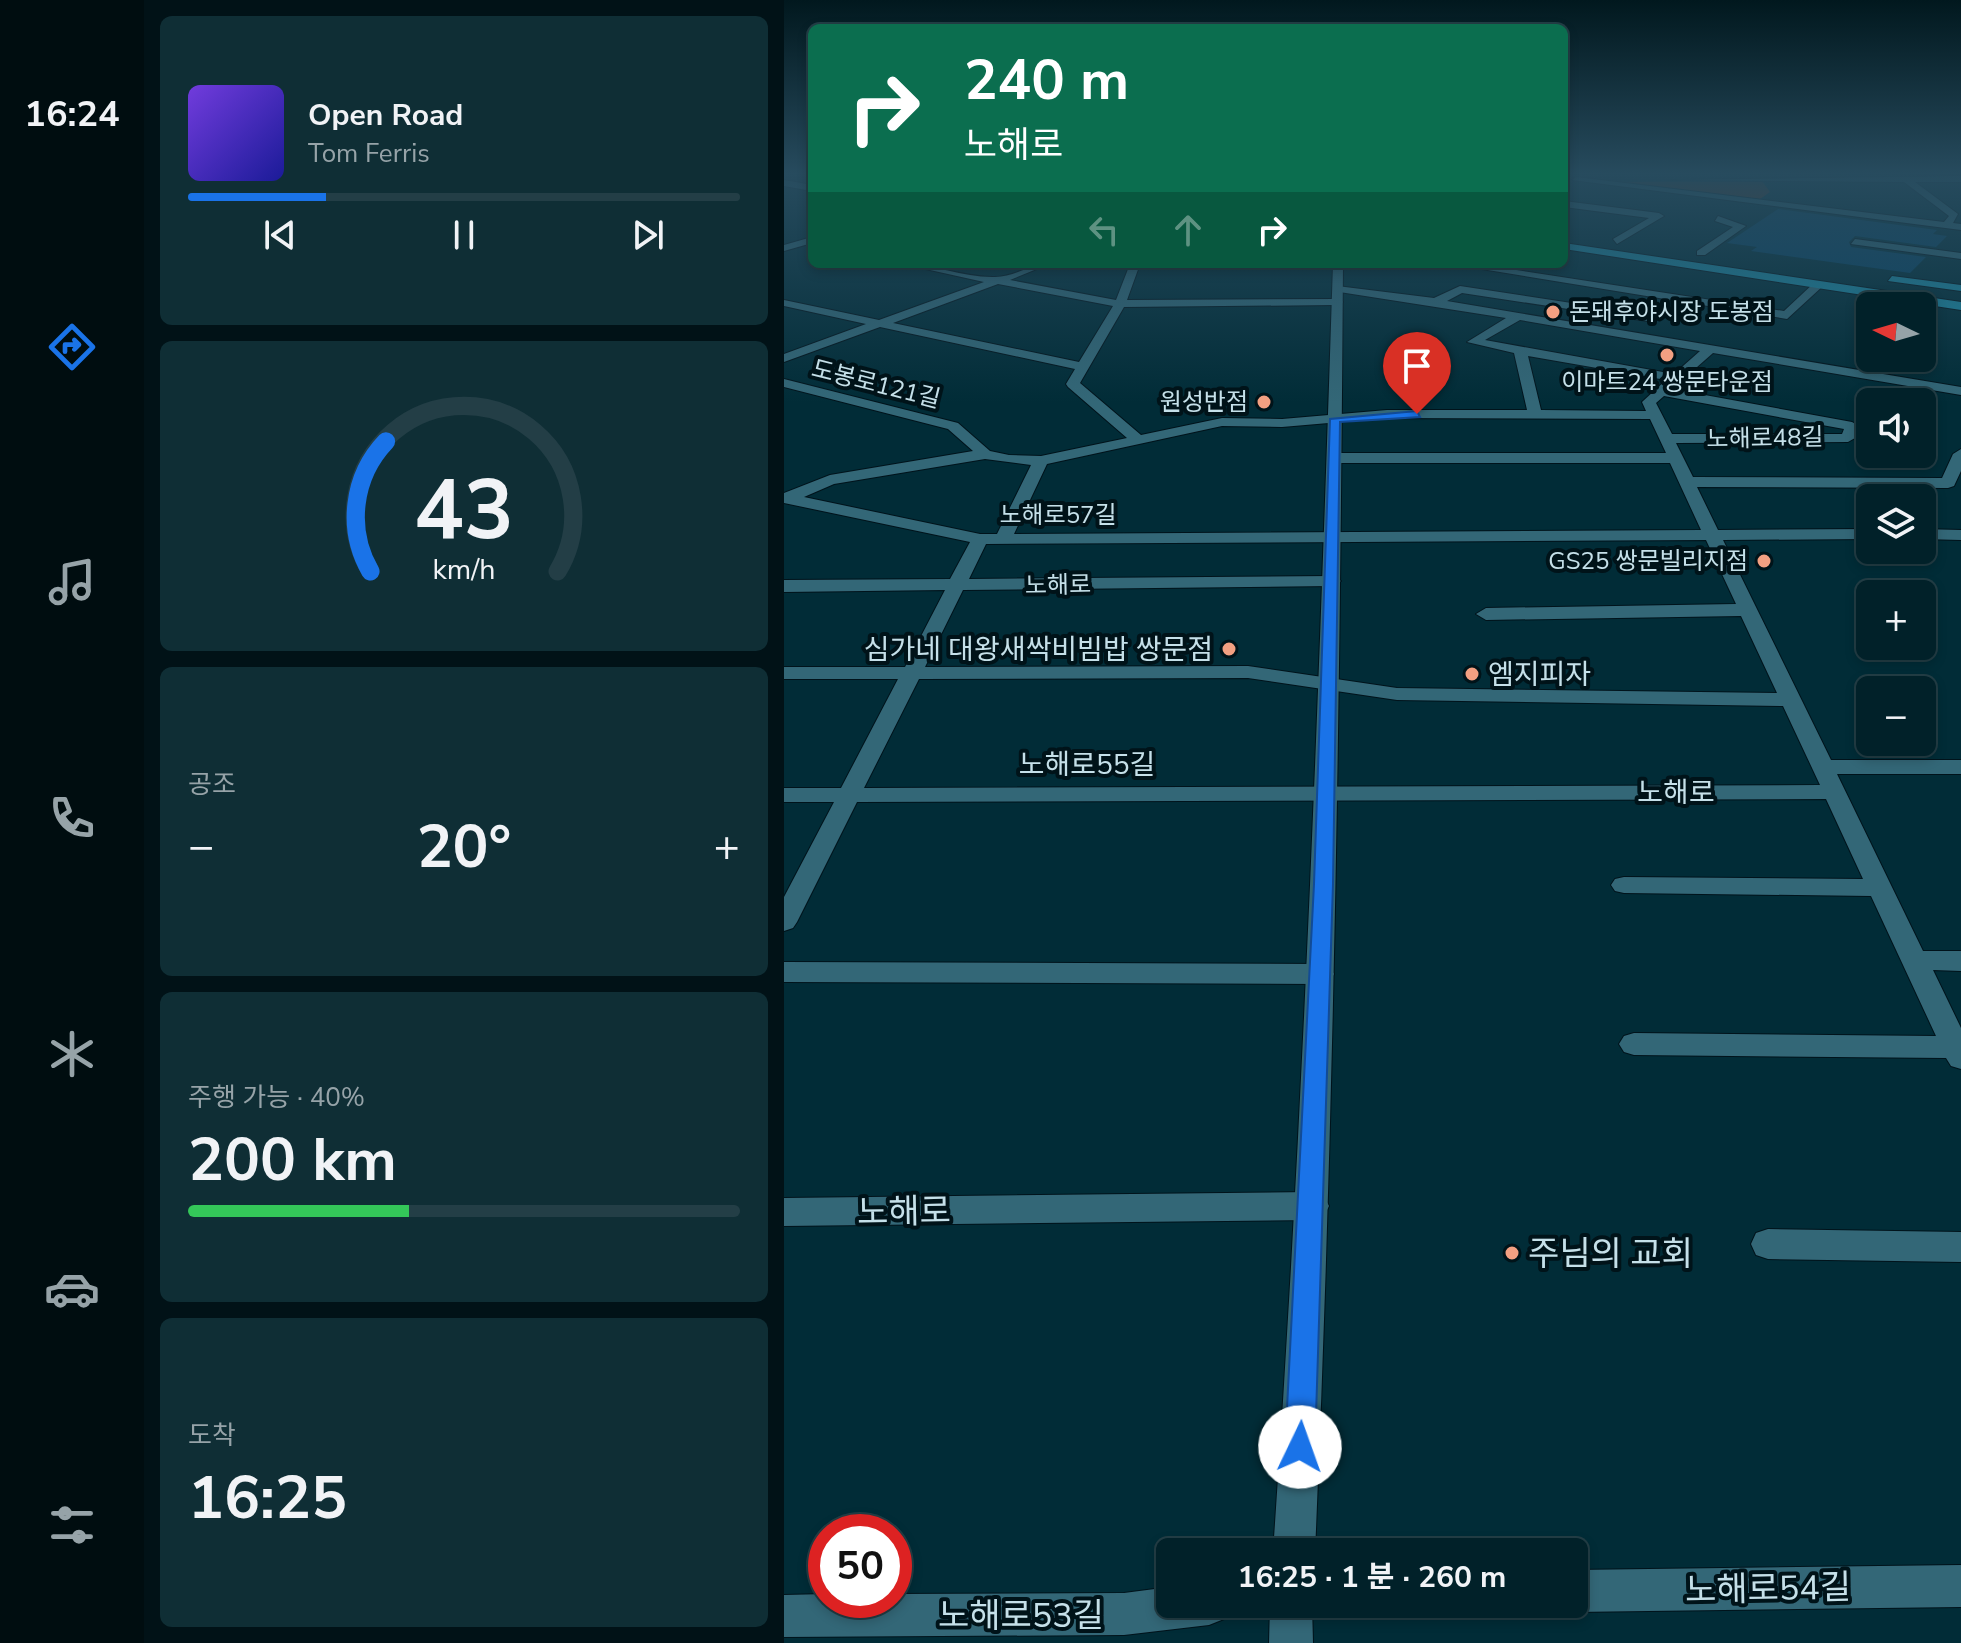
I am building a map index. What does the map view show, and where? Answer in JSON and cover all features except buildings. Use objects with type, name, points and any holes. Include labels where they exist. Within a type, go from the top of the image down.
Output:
[{"type":"main road","points":[[1588,250],[1961,306]]},
{"type":"main road","points":[[1696,252],[1717,255]]},
{"type":"main road","points":[[1886,278],[1961,288]]},
{"type":"street","points":[[1696,252],[1700,250]]},
{"type":"street","points":[[1921,250],[1961,256]]},
{"type":"street","points":[[1938,253],[1941,250]]},
{"type":"street","points":[[928,268],[1120,304],[1337,285],[1961,391]]},
{"type":"street","name":"도봉로121길","points":[[784,358],[1032,268]]},
{"type":"street","points":[[1134,268],[1120,304],[1073,384],[1140,442],[1222,422],[1335,419],[1387,414],[1655,415],[1649,402],[1710,349]]},
{"type":"street","points":[[1482,268],[1787,315],[1818,285]]},
{"type":"street","points":[[1295,1538],[1312,1206],[1330,682],[1337,285]]},
{"type":"street","points":[[1436,302],[1460,289],[1650,319]]},
{"type":"street","points":[[784,303],[1083,367]]},
{"type":"street","points":[[1518,316],[1473,342],[1668,385]]},
{"type":"street","points":[[1520,351],[1535,415]]},
{"type":"street","name":"도봉로121길","points":[[784,383],[953,426],[985,454]]},
{"type":"street","name":"노해로48길","points":[[1335,458],[1618,458],[1671,449],[1848,438],[1852,426],[1668,385]]},
{"type":"street","name":"노해로48길","points":[[1634,1044],[1958,1052],[1655,415]]},
{"type":"street","name":"노해로57길","points":[[1041,461],[1140,442]]},
{"type":"street","points":[[985,454],[1009,460],[1041,461],[1003,539]]},
{"type":"street","name":"노해로57길","points":[[785,499],[830,480],[985,454]]},
{"type":"street","points":[[1687,482],[1948,483],[1961,454]]},
{"type":"street","name":"노해로57길","points":[[785,499],[980,539],[1333,538]]},
{"type":"street","points":[[1333,538],[1856,534]]},
{"type":"street","points":[[1936,534],[1961,535]]},
{"type":"street","points":[[784,922],[980,539]]},
{"type":"street","name":"노해로","points":[[784,586],[1332,581]]},
{"type":"street","points":[[1486,614],[1748,610]]},
{"type":"street","points":[[784,673],[1248,672],[1397,694],[1791,700]]},
{"type":"street","points":[[1822,767],[1961,767]]},
{"type":"street","name":"노해로","points":[[1326,792],[1834,792]]},
{"type":"street","name":"노해로55길","points":[[784,795],[1326,792]]},
{"type":"street","points":[[1624,885],[1881,888]]},
{"type":"street","points":[[1915,960],[1961,961]]},
{"type":"street","points":[[784,972],[1320,974]]},
{"type":"street","name":"노해로","points":[[784,1212],[1312,1206]]},
{"type":"street","points":[[1768,1244],[1961,1247]]},
{"type":"street","name":"노해로54길","points":[[1588,1591],[1961,1586]]},
{"type":"street","name":"노해로53길","points":[[784,1616],[1124,1614],[1156,1610]]},
{"type":"street","points":[[1291,1618],[1291,1643]]},
{"type":"place","name":"돈돼후야시장 도봉점","points":[[1553,312]]},
{"type":"place","name":"이마트24 쌍문타운점","points":[[1667,355]]},
{"type":"place","name":"원성반점","points":[[1264,402]]},
{"type":"place","name":"GS25 쌍문빌리지점","points":[[1764,561]]},
{"type":"place","name":"심가네 대왕새싹비빔밥 쌍문점","points":[[1229,649]]},
{"type":"place","name":"엠지피자","points":[[1472,674]]},
{"type":"place","name":"주님의 교회","points":[[1512,1253]]},
{"type":"route","points":[[1300,1447],[1310,1275],[1335,419],[1417,414]]}]
